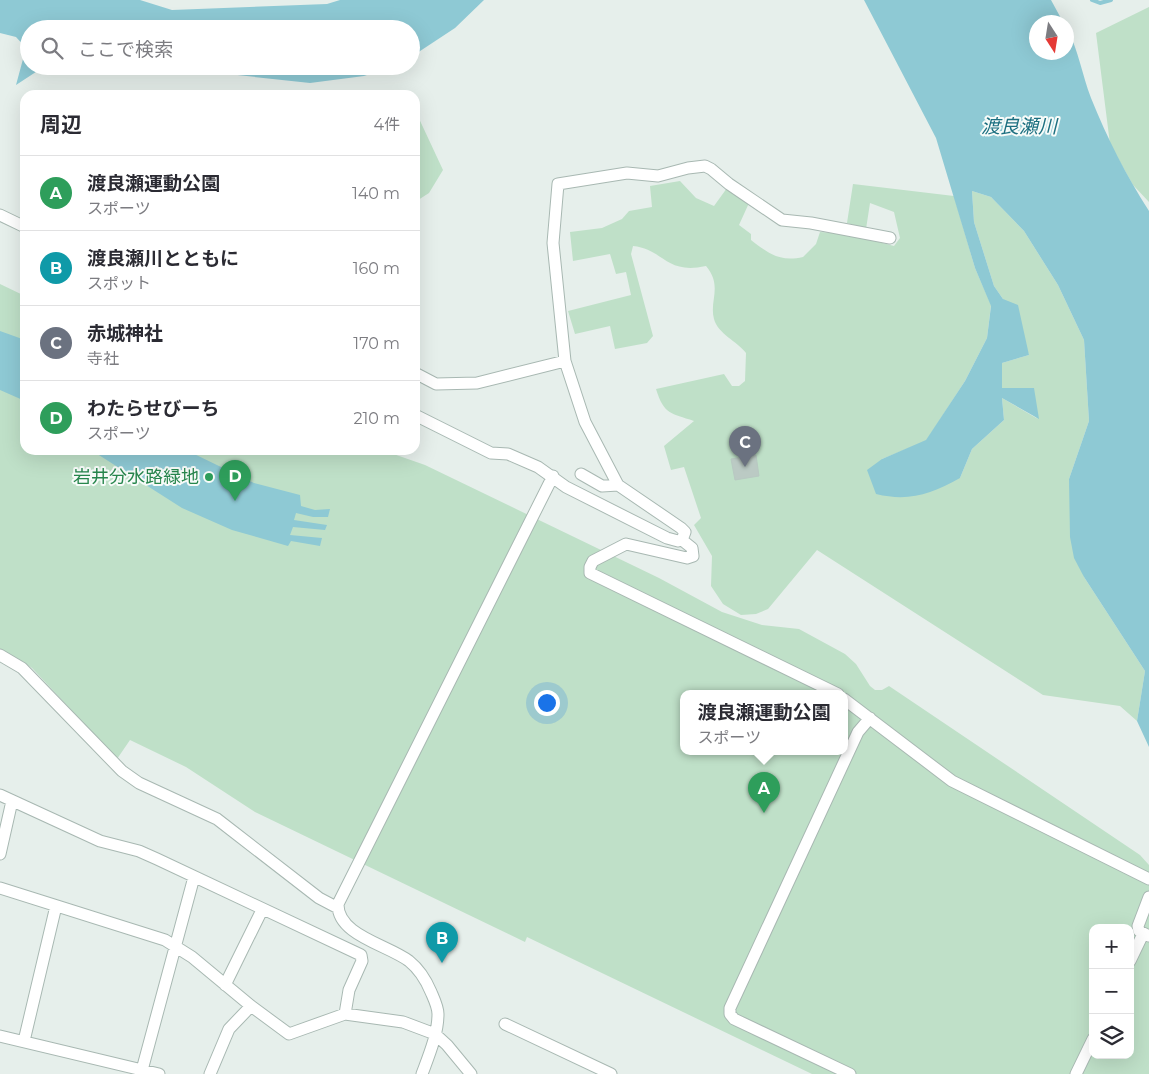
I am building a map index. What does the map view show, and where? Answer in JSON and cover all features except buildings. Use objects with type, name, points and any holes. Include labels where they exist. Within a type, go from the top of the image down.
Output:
[{"type":"street","points":[[682,540],[685,532],[681,528],[618,485],[603,461],[585,422],[565,361],[553,242],[558,184],[628,173],[658,176],[688,168],[705,166],[782,220],[811,223],[890,238]]},
{"type":"street","points":[[0,216],[20,225]]},
{"type":"street","points":[[420,376],[436,384],[477,383],[565,361]]},
{"type":"street","points":[[420,418],[491,453],[508,454],[553,476],[566,487],[666,538],[682,540],[692,548],[693,556],[687,558],[626,544],[593,561],[590,573],[830,690]]},
{"type":"street","points":[[581,474],[602,486],[618,485]]},
{"type":"street","points":[[422,1074],[435,1034],[438,1013],[428,985],[416,968],[402,957],[356,932],[344,922],[339,917],[338,904],[553,476]]},
{"type":"street","points":[[0,655],[16,663],[38,683],[122,771],[139,783],[217,819],[319,898],[338,904]]},
{"type":"street","points":[[848,702],[952,781],[1149,879]]},
{"type":"street","points":[[848,754],[858,732],[870,718]]},
{"type":"street","points":[[847,755],[730,1008],[730,1014],[734,1019],[850,1074]]},
{"type":"street","points":[[0,795],[100,841],[139,851],[361,955],[362,961],[348,990],[345,1014]]},
{"type":"street","points":[[0,854],[12,801]]},
{"type":"street","points":[[142,1070],[194,877]]},
{"type":"street","points":[[0,888],[165,940],[192,957],[251,1006],[289,1034],[345,1014],[404,1022],[435,1034],[447,1045],[471,1074]]},
{"type":"street","points":[[1134,954],[1146,935],[1139,931],[1139,921],[1149,897]]},
{"type":"street","points":[[24,1041],[56,906]]},
{"type":"street","points":[[225,985],[262,910]]},
{"type":"street","points":[[210,1074],[228,1029],[251,1006]]},
{"type":"street","points":[[505,1024],[585,1068],[611,1074]]},
{"type":"street","points":[[0,1036],[159,1074]]},
{"type":"street","points":[[1076,1074],[1089,1048]]},
{"type":"green space","points":[[1149,7],[1149,202],[1133,185],[1110,144],[1096,33]]},
{"type":"green space","points":[[420,121],[443,170],[429,193],[420,199]]},
{"type":"green space","points":[[680,181],[696,198],[714,206],[727,188],[749,203],[739,225],[751,234],[751,240],[763,249],[781,258],[803,257],[816,244],[820,232],[848,234],[894,246],[900,238],[894,212],[870,203],[866,229],[847,223],[853,184],[954,196],[975,268],[991,305],[987,338],[965,381],[926,441],[882,459],[960,478],[972,449],[1004,420],[1002,398],[1038,419],[1002,388],[1002,363],[1029,355],[1003,299],[994,286],[974,222],[972,191],[991,197],[1024,231],[1058,285],[1084,340],[1089,421],[1069,479],[1084,577],[1145,671],[1137,721],[1120,706],[1043,695],[817,550],[768,609],[756,614],[741,615],[723,604],[711,586],[712,556],[694,525],[701,518],[684,467],[671,470],[664,446],[694,421],[669,412],[662,404],[656,389],[724,374],[732,386],[739,386],[745,381],[746,353],[719,329],[714,319],[715,287],[711,273],[706,266],[682,267],[643,248],[633,246],[631,254],[653,336],[647,343],[615,349],[610,326],[575,334],[568,311],[631,295],[626,272],[616,274],[610,254],[573,261],[570,232],[602,228],[622,219],[629,211],[652,207],[650,186]]},
{"type":"green space","points":[[0,284],[20,294],[20,455],[396,455],[425,465],[659,578],[722,612],[762,625],[799,629],[845,654],[856,664],[870,686],[875,690],[882,690],[889,686],[1140,855],[1149,865],[1149,1074],[812,1074],[527,937],[525,942],[255,812],[186,767],[130,740],[117,759],[32,668],[22,661],[15,669],[0,661]]},
{"type":"water","points":[[0,0],[140,0],[172,10],[327,4],[340,0],[484,0],[455,28],[420,51],[420,20],[20,20],[20,41],[16,37],[0,33]]},
{"type":"water","name":"渡良瀬川","points":[[864,0],[1051,0],[1059,15],[1029,15],[1029,60],[1074,60],[1074,44],[1091,98],[1117,156],[1149,211],[1149,747],[1137,721],[1145,671],[1084,577],[1074,558],[1070,537],[1069,479],[1089,421],[1084,340],[1058,285],[1024,231],[991,197],[972,191],[974,222],[994,286],[1003,299],[1018,305],[1029,355],[1002,363],[1002,388],[1034,388],[1039,419],[1002,398],[1004,420],[972,449],[960,478],[920,495],[899,497],[876,494],[867,470],[882,459],[926,440],[965,381],[987,338],[991,306],[975,268],[936,138]]},
{"type":"water","points":[[20,70],[20,75],[31,75],[16,85]]},
{"type":"water","points":[[237,75],[367,75],[310,83]]},
{"type":"water","points":[[0,331],[20,338],[20,399],[0,390]]},
{"type":"water","points":[[99,455],[196,455],[254,483],[300,495],[301,506],[315,510],[330,509],[328,517],[313,517],[296,513],[294,520],[327,525],[325,530],[293,527],[290,535],[322,538],[320,546],[291,541],[288,546],[232,530],[182,508]]},
{"type":"waterway","points":[[1092,0],[1100,3],[1111,0]]},
{"type":"place","name":"赤城神社","points":[[745,467]]},
{"type":"place","name":"岩井分水路緑地","points":[[209,477]]},
{"type":"place","name":"わたらせびーち","points":[[235,501]]},
{"type":"place","name":"渡良瀬運動公園","points":[[764,813]]},
{"type":"place","name":"渡良瀬川とともに","points":[[442,963]]}]
